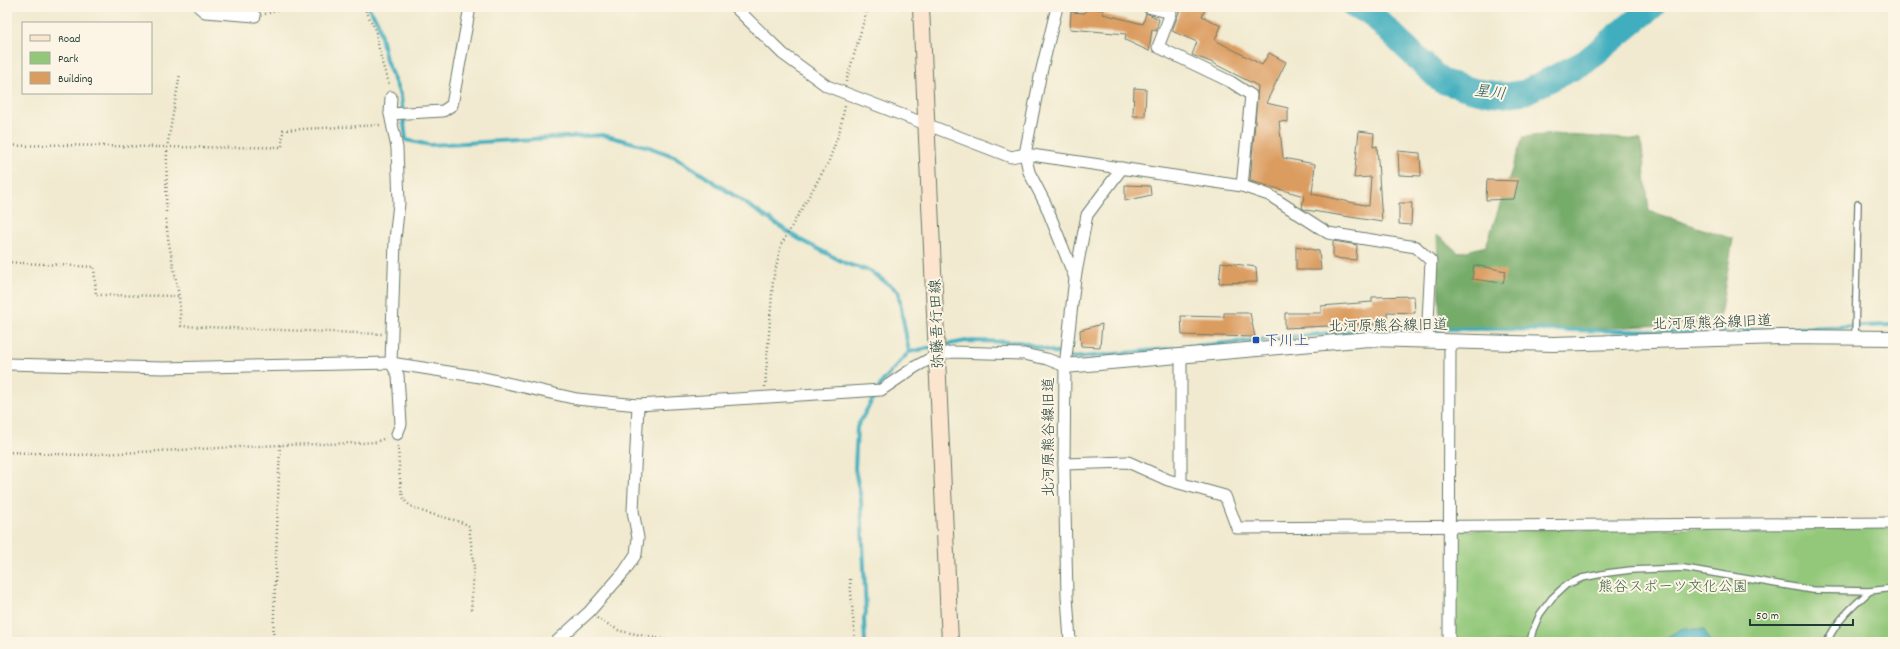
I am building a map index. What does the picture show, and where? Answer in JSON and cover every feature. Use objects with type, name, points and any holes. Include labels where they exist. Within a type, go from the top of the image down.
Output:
[{"type":"main road","name":"弥藤吾行田線","points":[[921,7],[950,642]]},
{"type":"street","points":[[199,7],[205,12],[255,16]]},
{"type":"street","points":[[391,119],[443,111],[452,105],[470,7]]},
{"type":"street","points":[[735,7],[783,54],[827,86],[1011,157],[1025,154],[1242,186],[1269,195],[1328,233],[1416,247],[1431,261],[1427,341]]},
{"type":"street","points":[[1057,7],[1040,77],[1025,154],[1030,172],[1045,203],[1075,278]]},
{"type":"street","points":[[1148,7],[1172,10],[1158,47],[1231,82],[1251,95],[1242,186]]},
{"type":"street","points":[[390,97],[391,119],[398,148],[399,203],[395,240],[391,363],[398,375],[401,424],[397,434]]},
{"type":"street","points":[[7,364],[163,368],[391,363],[480,377],[577,399],[638,405],[881,390],[915,367],[937,355],[952,352],[1024,354],[1048,359],[1065,366],[1075,278],[1087,215],[1122,168]]},
{"type":"street","name":"北河原熊谷線旧道","points":[[1070,642],[1067,596],[1064,464],[1065,366],[1369,339],[1553,344],[1782,337],[1893,338]]},
{"type":"street","points":[[1449,642],[1450,341]]},
{"type":"street","points":[[1181,355],[1181,483]]},
{"type":"street","points":[[556,642],[590,612],[624,572],[636,554],[638,538],[633,511],[638,405]]},
{"type":"street","points":[[1064,464],[1128,462],[1168,480],[1225,496],[1237,528],[1893,522]]},
{"type":"lane","points":[[1855,337],[1858,204]]},
{"type":"lane","points":[[1530,642],[1540,614],[1552,598],[1566,585],[1582,578],[1607,573],[1631,570],[1684,568],[1812,590],[1870,591],[1893,588]]},
{"type":"lane","points":[[1827,642],[1837,624],[1854,605],[1870,591]]},
{"type":"path","points":[[255,16],[290,7]]},
{"type":"path","points":[[364,7],[375,29],[382,63],[390,87],[390,97]]},
{"type":"path","points":[[764,397],[773,280],[781,245],[829,160],[839,133],[846,93],[868,7]]},
{"type":"path","points":[[166,212],[167,148],[180,74]]},
{"type":"path","points":[[7,145],[21,147],[62,145],[167,148],[282,147],[283,130],[391,119]]},
{"type":"path","points":[[166,218],[168,238],[179,296],[181,326],[392,334]]},
{"type":"path","points":[[7,262],[94,267],[96,294],[179,296]]},
{"type":"path","points":[[7,452],[80,455],[280,445],[362,443],[375,442],[397,434],[404,499],[414,509],[460,520],[469,526],[474,567],[471,611]]},
{"type":"path","points":[[273,642],[280,445]]},
{"type":"path","points":[[850,579],[855,642]]},
{"type":"path","points":[[590,612],[600,621],[620,631],[677,642]]},
{"type":"green space","points":[[1553,134],[1641,140],[1649,211],[1733,239],[1719,322],[1553,331],[1440,330],[1437,235],[1459,253],[1486,246],[1523,137]]},
{"type":"green space","name":"熊谷スポーツ文化公園","points":[[1893,528],[1893,642],[1454,642],[1453,530]]},
{"type":"water","points":[[1683,628],[1704,630],[1710,642],[1658,642]]},
{"type":"building","points":[[1086,7],[1104,10],[1103,14],[1143,24],[1146,13],[1159,19],[1156,31],[1152,29],[1149,51],[1125,40],[1126,34],[1070,29],[1071,12],[1085,13]]},
{"type":"building","points":[[1181,7],[1206,7],[1202,16],[1221,26],[1215,40],[1262,65],[1269,53],[1286,62],[1266,103],[1288,108],[1288,122],[1279,121],[1283,158],[1315,164],[1312,194],[1369,206],[1371,177],[1354,178],[1359,131],[1374,133],[1373,147],[1377,146],[1382,222],[1306,210],[1302,208],[1304,196],[1250,181],[1258,86],[1211,62],[1192,55],[1197,42],[1172,31]]},
{"type":"building","points":[[1134,88],[1146,89],[1145,116],[1133,116]]},
{"type":"building","points":[[1398,151],[1420,153],[1421,176],[1399,175]]},
{"type":"building","points":[[1487,180],[1518,181],[1514,199],[1486,200]]},
{"type":"building","points":[[1125,185],[1150,186],[1151,195],[1125,201]]},
{"type":"building","points":[[1399,203],[1412,203],[1411,225],[1399,224]]},
{"type":"building","points":[[1333,241],[1357,245],[1356,260],[1333,258]]},
{"type":"building","points":[[1296,246],[1319,251],[1321,270],[1296,270]]},
{"type":"building","points":[[1221,262],[1256,267],[1257,282],[1219,283]]},
{"type":"building","points":[[1474,265],[1506,271],[1503,283],[1472,279]]},
{"type":"building","points":[[1414,296],[1415,313],[1387,312],[1388,325],[1371,324],[1285,328],[1285,313],[1321,313],[1321,306],[1372,302],[1372,297]]},
{"type":"building","points":[[1224,313],[1250,313],[1255,337],[1182,335],[1181,316],[1224,317]]},
{"type":"building","points":[[1102,324],[1100,347],[1081,346],[1080,330]]},
{"type":"waterway","points":[[368,7],[378,22],[386,60],[401,97],[406,140],[430,145],[603,135],[649,147],[676,157],[799,239],[847,264],[870,271],[898,291],[909,352]]},
{"type":"waterway","name":"星川","points":[[1355,7],[1369,12],[1441,81],[1476,91],[1506,95],[1525,92],[1585,62],[1652,7]]},
{"type":"waterway","points":[[940,346],[966,341],[1020,342],[1074,358],[1343,332],[1457,328],[1687,332],[1893,325]]},
{"type":"waterway","points":[[865,642],[864,618],[866,613],[861,499],[855,469],[857,427],[883,381],[909,352],[933,347]]},
{"type":"place","name":"下川上","points":[[1256,340]]}]
